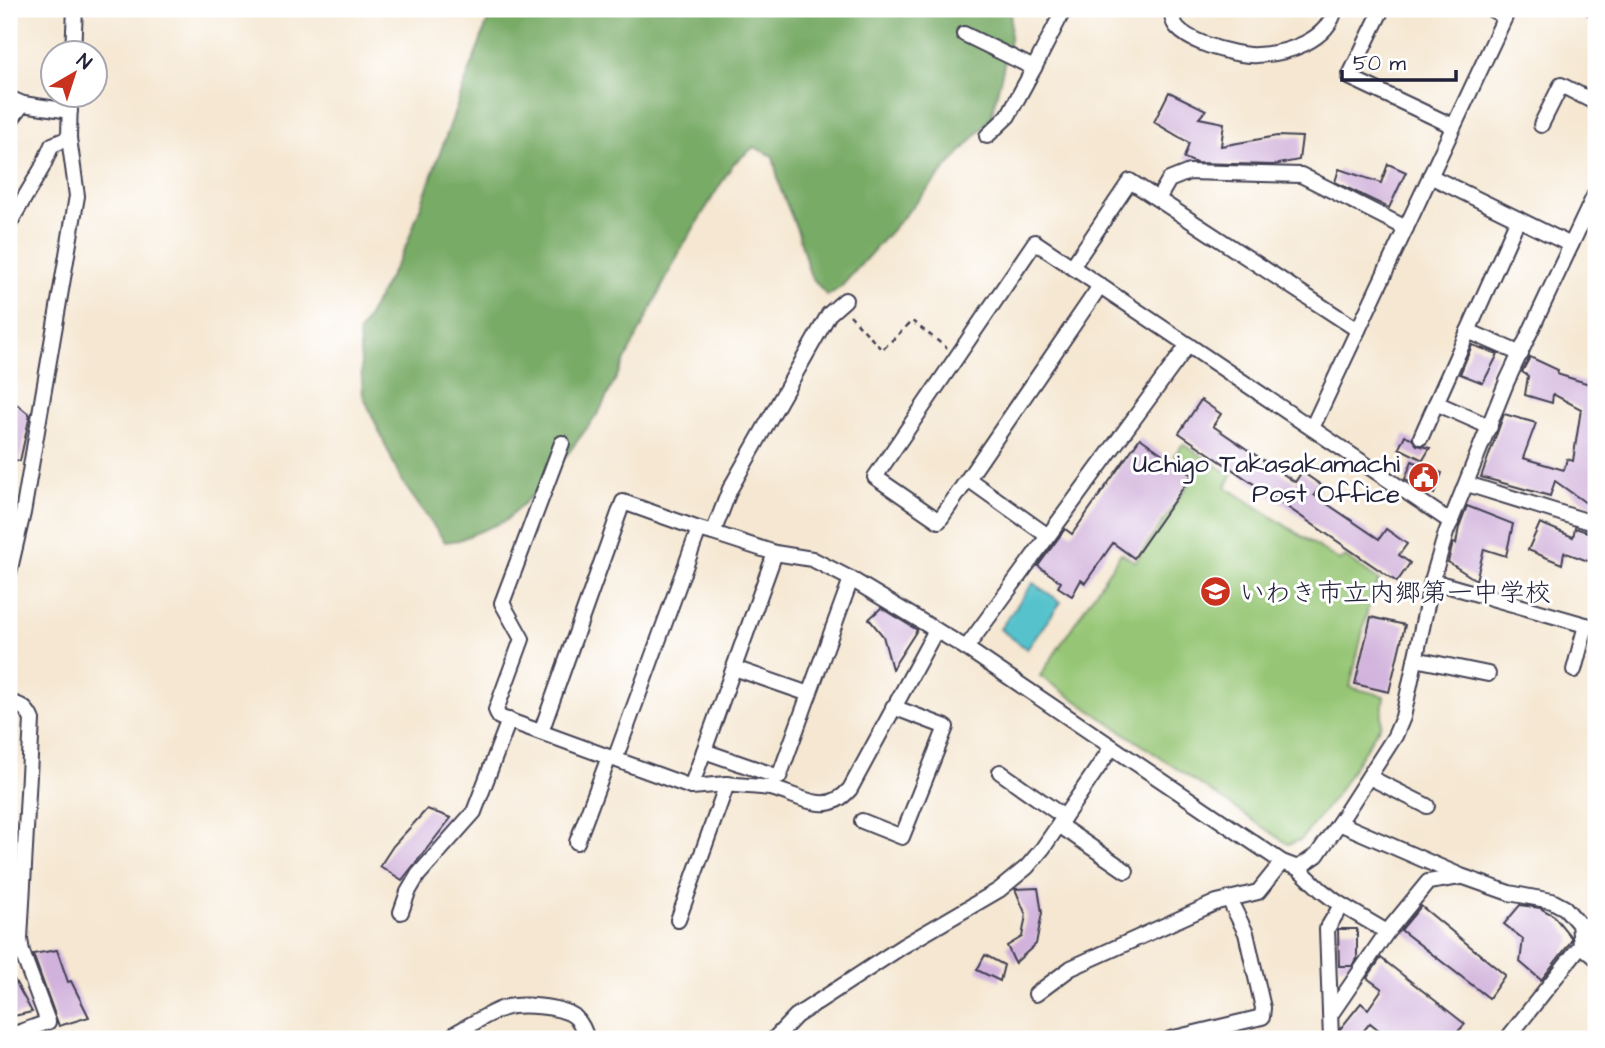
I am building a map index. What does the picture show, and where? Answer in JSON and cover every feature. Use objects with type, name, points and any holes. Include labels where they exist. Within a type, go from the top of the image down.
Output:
[{"type":"street","points":[[74,38],[75,9]]},
{"type":"street","points":[[987,136],[1008,116],[1064,9]]},
{"type":"street","points":[[1175,9],[1172,13],[1173,23],[1182,34],[1232,54],[1256,56],[1286,50],[1311,40],[1329,25],[1335,9]]},
{"type":"street","points":[[1382,9],[1349,77],[1453,126]]},
{"type":"street","points":[[1312,428],[1505,17],[1491,9]]},
{"type":"street","points":[[964,34],[1034,68]]},
{"type":"street","points":[[1541,125],[1561,85],[1596,103]]},
{"type":"street","points":[[9,98],[23,104],[70,111]]},
{"type":"street","points":[[9,122],[23,104]]},
{"type":"street","points":[[9,573],[23,513],[77,196],[69,138],[70,108]]},
{"type":"street","points":[[9,224],[42,168],[52,145],[69,138]]},
{"type":"street","points":[[1158,199],[1169,180],[1189,172],[1301,175],[1406,228]]},
{"type":"street","points":[[1430,176],[1571,245]]},
{"type":"street","points":[[1072,267],[1130,181],[1358,330]]},
{"type":"street","points":[[1298,868],[1317,855],[1395,736],[1403,717],[1432,581],[1451,522],[1521,354],[1596,192]]},
{"type":"street","points":[[1421,437],[1518,219]]},
{"type":"street","points":[[1100,286],[939,522],[875,477],[1035,242],[1451,522]]},
{"type":"street","points":[[577,842],[706,531],[829,314],[843,303]]},
{"type":"street","points":[[1468,331],[1521,354]]},
{"type":"street","points":[[966,648],[1188,345]]},
{"type":"street","points":[[1436,403],[1490,427]]},
{"type":"street","points":[[562,443],[502,603],[522,639],[496,710],[499,716],[691,787],[727,784],[771,789],[820,804],[841,800],[850,789],[936,630]]},
{"type":"street","points":[[968,479],[1048,536]]},
{"type":"street","points":[[1467,484],[1596,524]]},
{"type":"street","points":[[541,732],[623,502],[775,553],[812,559],[851,579],[966,648],[1282,862],[1298,868],[1338,903],[1387,932]]},
{"type":"street","points":[[691,787],[775,553]]},
{"type":"street","points":[[704,751],[779,777],[851,579]]},
{"type":"street","points":[[1432,581],[1591,626],[1574,670]]},
{"type":"street","points":[[1415,659],[1488,674]]},
{"type":"street","points":[[734,668],[809,694]]},
{"type":"street","points":[[9,702],[22,706],[32,720],[16,884],[22,953],[48,1022],[9,1036]]},
{"type":"street","points":[[862,821],[902,837],[946,727],[893,707]]},
{"type":"street","points":[[401,912],[418,875],[474,812],[509,720]]},
{"type":"street","points":[[774,1039],[796,1016],[903,946],[999,890],[1027,867],[1112,747]]},
{"type":"street","points":[[1000,772],[1126,871]]},
{"type":"street","points":[[1369,777],[1427,806]]},
{"type":"street","points":[[678,920],[727,784]]},
{"type":"street","points":[[1339,824],[1461,876],[1509,893],[1552,901],[1564,908],[1579,924],[1596,930]]},
{"type":"street","points":[[1036,994],[1071,968],[1217,902],[1258,892],[1282,862]]},
{"type":"street","points":[[1331,1014],[1387,932],[1428,882],[1461,876]]},
{"type":"street","points":[[1170,1039],[1262,1017],[1263,1008],[1245,933],[1229,899]]},
{"type":"street","points":[[1331,1039],[1327,929],[1339,909],[1338,903]]},
{"type":"street","points":[[1579,924],[1581,945],[1596,958]]},
{"type":"street","points":[[1507,1039],[1581,945]]},
{"type":"street","points":[[449,1039],[504,1008],[526,1006],[563,1010],[574,1016],[587,1039]]},
{"type":"path","points":[[843,303],[882,350],[912,321],[958,356]]},
{"type":"green space","points":[[492,9],[1011,9],[1010,40],[991,118],[841,287],[827,296],[810,275],[798,232],[780,188],[773,156],[754,147],[733,164],[681,249],[599,412],[547,481],[505,521],[459,540],[445,542],[401,480],[363,395],[359,333],[407,244]]},
{"type":"green space","points":[[1183,444],[1232,475],[1226,487],[1340,561],[1346,557],[1379,581],[1369,604],[1350,687],[1384,696],[1381,724],[1337,794],[1301,840],[1288,844],[1040,676],[1121,553],[1135,562],[1197,472],[1174,455]]},
{"type":"water","points":[[1033,583],[1061,602],[1027,649],[1000,629]]},
{"type":"building","points":[[1169,92],[1206,110],[1199,118],[1224,123],[1221,146],[1277,136],[1302,137],[1299,160],[1273,165],[1196,163],[1184,158],[1189,143],[1154,122]]},
{"type":"building","points":[[1388,164],[1406,172],[1389,208],[1335,182],[1339,169],[1381,183]]},
{"type":"building","points":[[1472,345],[1498,354],[1483,383],[1460,374]]},
{"type":"building","points":[[1530,357],[1558,370],[1557,374],[1596,386],[1596,510],[1555,481],[1550,496],[1481,477],[1504,414],[1536,423],[1523,458],[1564,470],[1567,459],[1573,461],[1581,409],[1553,394],[1552,403],[1525,395],[1528,376],[1522,372]]},
{"type":"building","points":[[9,398],[30,415],[20,461],[9,459]]},
{"type":"building","points":[[1201,400],[1221,414],[1213,426],[1295,482],[1302,472],[1321,485],[1314,495],[1379,539],[1386,529],[1407,544],[1399,555],[1410,563],[1397,582],[1179,433]]},
{"type":"building","points":[[1405,435],[1417,445],[1430,448],[1423,460],[1399,448]]},
{"type":"building","points":[[1140,438],[1192,475],[1134,558],[1113,543],[1085,583],[1081,580],[1072,596],[1058,587],[1061,582],[1038,566],[1065,529],[1072,534]]},
{"type":"building","points":[[1412,461],[1442,473],[1434,494],[1405,479]]},
{"type":"building","points":[[1467,506],[1513,524],[1506,556],[1484,549],[1476,580],[1448,562]]},
{"type":"building","points":[[1540,523],[1573,537],[1575,528],[1596,535],[1596,564],[1564,552],[1562,564],[1528,550]]},
{"type":"building","points":[[881,608],[917,630],[892,669],[883,636],[869,619]]},
{"type":"building","points":[[1371,617],[1405,625],[1389,692],[1355,684]]},
{"type":"building","points":[[427,809],[451,818],[402,880],[380,866],[393,846]]},
{"type":"building","points":[[1038,888],[1042,913],[1036,944],[1015,963],[1007,946],[1022,937],[1026,915],[1015,889]]},
{"type":"building","points":[[1520,905],[1540,908],[1553,915],[1571,937],[1571,941],[1541,980],[1520,962],[1523,939],[1504,924]]},
{"type":"building","points":[[1421,906],[1505,975],[1489,998],[1401,930]]},
{"type":"building","points":[[1338,929],[1357,929],[1357,959],[1352,966],[1339,966]]},
{"type":"building","points":[[57,950],[68,982],[71,981],[89,1017],[59,1026],[33,954]]},
{"type":"building","points":[[985,955],[1004,965],[1000,981],[977,970]]},
{"type":"building","points":[[1381,958],[1465,1024],[1451,1039],[1390,1039],[1370,1023],[1357,1039],[1350,1039],[1340,1032],[1361,1003],[1368,1009],[1382,989],[1367,978]]},
{"type":"building","points":[[9,970],[32,1012],[9,1017]]},
{"type":"place","name":"Uchigo Takasakamachi Post Office","points":[[1423,478]]},
{"type":"place","name":"いわき市立内郷第一中学校","points":[[1216,592]]}]
